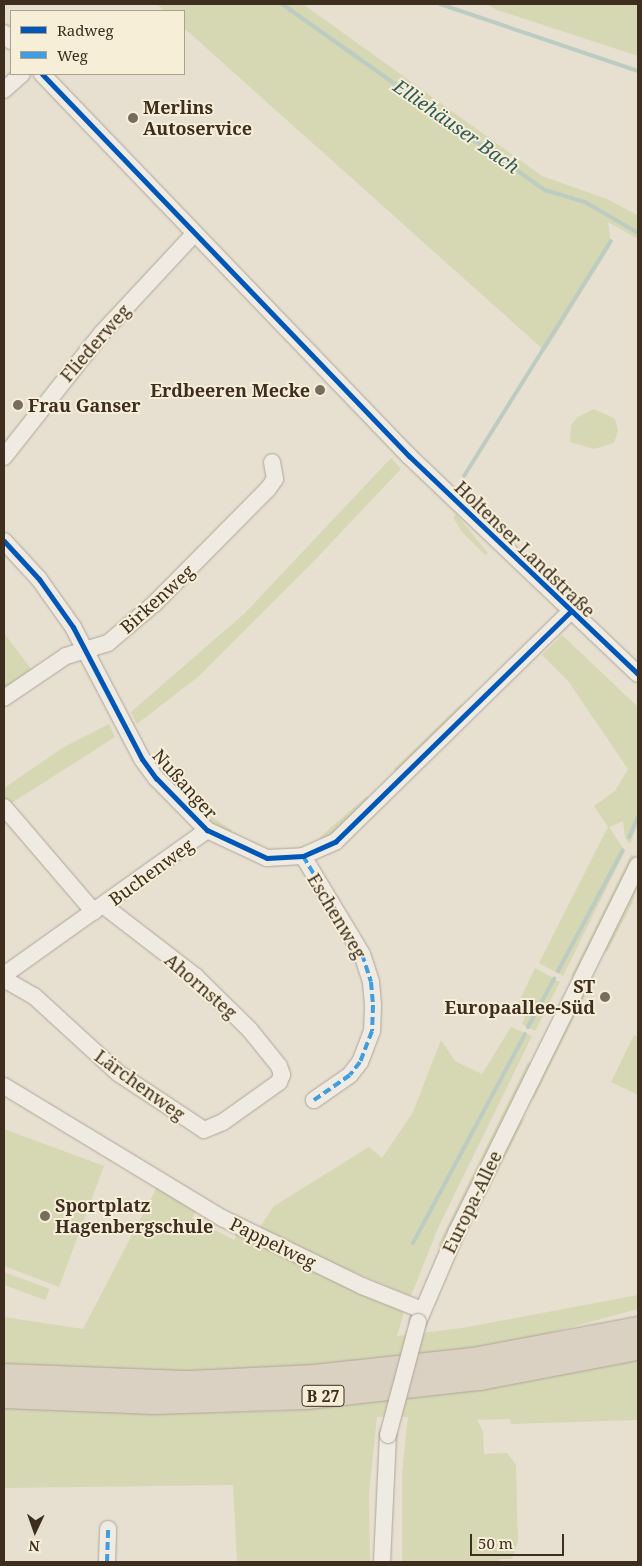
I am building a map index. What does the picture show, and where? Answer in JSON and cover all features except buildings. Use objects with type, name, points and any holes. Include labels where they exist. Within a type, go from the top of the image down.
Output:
[{"type":"highway","name":"B 27","points":[[4,1376],[190,1383],[314,1377],[473,1360],[638,1329]]},
{"type":"highway","name":"B 27","points":[[4,1396],[154,1402],[307,1397],[480,1378],[638,1348]]},
{"type":"street","points":[[4,90],[21,75]]},
{"type":"street","name":"Holtenser Landstraße","points":[[43,75],[409,456],[570,612],[638,674]]},
{"type":"street","name":"Fliederweg","points":[[4,457],[102,333],[194,234]]},
{"type":"street","name":"Birkenweg","points":[[4,698],[66,656],[108,643],[186,575],[268,489],[275,479],[272,462]]},
{"type":"street","name":"Nußanger","points":[[4,541],[39,579],[87,650],[142,759],[207,830],[267,858],[303,856],[336,841],[570,612]]},
{"type":"street","name":"Buchenweg","points":[[4,806],[99,909]]},
{"type":"street","name":"Buchenweg","points":[[4,977],[207,830]]},
{"type":"street","name":"Eschenweg","points":[[303,856],[362,954],[371,982],[373,1005],[372,1031],[360,1062],[350,1075],[314,1100]]},
{"type":"street","name":"Europa-Allee","points":[[382,1562],[388,1435],[420,1316],[465,1214],[638,865]]},
{"type":"street","name":"Ahornsteg","points":[[99,909],[195,976],[243,1023],[279,1066],[281,1079]]},
{"type":"street","name":"Lärchenweg","points":[[4,977],[34,996],[118,1072],[204,1130],[223,1122],[281,1079]]},
{"type":"street","name":"Pappelweg","points":[[4,1086],[178,1194],[233,1224],[420,1316]]},
{"type":"street","points":[[107,1562],[108,1529]]},
{"type":"green space","points":[[157,4],[303,4],[542,176],[607,199],[637,215],[638,239],[608,222],[611,245],[545,351],[185,29],[185,10],[164,10]]},
{"type":"green space","points":[[487,4],[638,4],[638,56],[497,10]]},
{"type":"green space","points":[[594,409],[615,419],[618,431],[614,443],[594,449],[570,442],[571,425],[578,417]]},
{"type":"green space","points":[[391,458],[401,469],[313,562],[199,676],[137,724],[131,712],[245,613]]},
{"type":"green space","points":[[456,514],[488,553],[485,555],[462,532],[453,517]]},
{"type":"green space","points":[[4,633],[32,670],[4,689]]},
{"type":"green space","points":[[562,635],[638,707],[638,824],[630,844],[625,838],[623,821],[609,827],[625,851],[563,976],[539,963],[608,827],[594,806],[615,791],[628,769],[568,681],[542,655]]},
{"type":"green space","points":[[461,704],[465,708],[400,771],[393,770]]},
{"type":"green space","points":[[109,724],[115,737],[4,808],[4,788],[64,747]]},
{"type":"green space","points":[[167,775],[208,815],[232,830],[230,834],[203,816],[163,779]]},
{"type":"green space","points":[[367,796],[369,798],[344,827],[323,841],[320,837]]},
{"type":"green space","points":[[631,855],[634,856],[574,978],[571,976]]},
{"type":"green space","points":[[638,884],[632,904],[607,952],[605,950]]},
{"type":"green space","points":[[535,968],[560,982],[535,1031],[522,1024],[525,1017],[514,1012]]},
{"type":"green space","points":[[585,991],[587,992],[533,1101],[533,1096]]},
{"type":"green space","points":[[511,1027],[532,1036],[438,1228],[411,1296],[332,1263],[260,1227],[274,1206],[369,1147],[382,1158],[413,1112],[441,1040],[455,1061],[482,1074]]},
{"type":"green space","points":[[634,1035],[638,1037],[638,1095],[611,1082]]},
{"type":"green space","points":[[528,1062],[531,1063],[440,1246],[438,1245]]},
{"type":"green space","points":[[525,1118],[485,1197],[473,1217],[519,1122]]},
{"type":"green space","name":"Sportplatz Hagenbergschule","points":[[4,1129],[104,1166],[59,1287],[4,1266]]},
{"type":"green space","points":[[157,1187],[197,1208],[192,1218],[234,1240],[239,1230],[405,1309],[397,1336],[462,1328],[638,1295],[638,1309],[502,1346],[427,1358],[178,1374],[4,1367],[4,1317],[83,1329]]},
{"type":"green space","points":[[4,1272],[50,1289],[45,1300],[4,1285]]},
{"type":"green space","points":[[638,1357],[638,1420],[511,1424],[510,1419],[477,1420],[483,1431],[484,1454],[507,1453],[516,1465],[518,1542],[512,1559],[500,1559],[500,1562],[402,1562],[402,1473],[408,1417],[377,1417],[369,1493],[370,1562],[237,1562],[233,1485],[4,1488],[4,1404],[60,1409],[201,1413],[282,1411],[380,1401]]},
{"type":"waterway","name":"Elliehäuser Bach","points":[[282,4],[545,190],[585,202],[638,233]]},
{"type":"waterway","points":[[440,4],[638,71]]},
{"type":"waterway","points":[[464,476],[611,241]]},
{"type":"waterway","points":[[629,837],[638,817]]},
{"type":"waterway","points":[[558,971],[623,850]]},
{"type":"waterway","points":[[528,1027],[554,979]]},
{"type":"waterway","points":[[413,1243],[525,1034]]},
{"type":"marked path","points":[[303,856],[362,954],[371,982],[373,1005],[372,1031],[360,1062],[350,1075],[314,1100]]},
{"type":"marked path","points":[[107,1562],[108,1529]]},
{"type":"cycle path","points":[[43,75],[409,456],[638,674]]},
{"type":"cycle path","points":[[4,541],[39,579],[73,627],[142,759],[156,778],[207,830],[267,858],[303,856],[336,841],[570,612]]},
{"type":"place","name":"Merlins Autoservice","points":[[133,118]]},
{"type":"place","name":"Erdbeeren Mecke","points":[[320,390]]},
{"type":"place","name":"Frau Ganser","points":[[18,405]]},
{"type":"place","name":"ST Europaallee-Süd","points":[[605,997]]},
{"type":"place","name":"Sportplatz Hagenbergschule","points":[[45,1216]]}]
